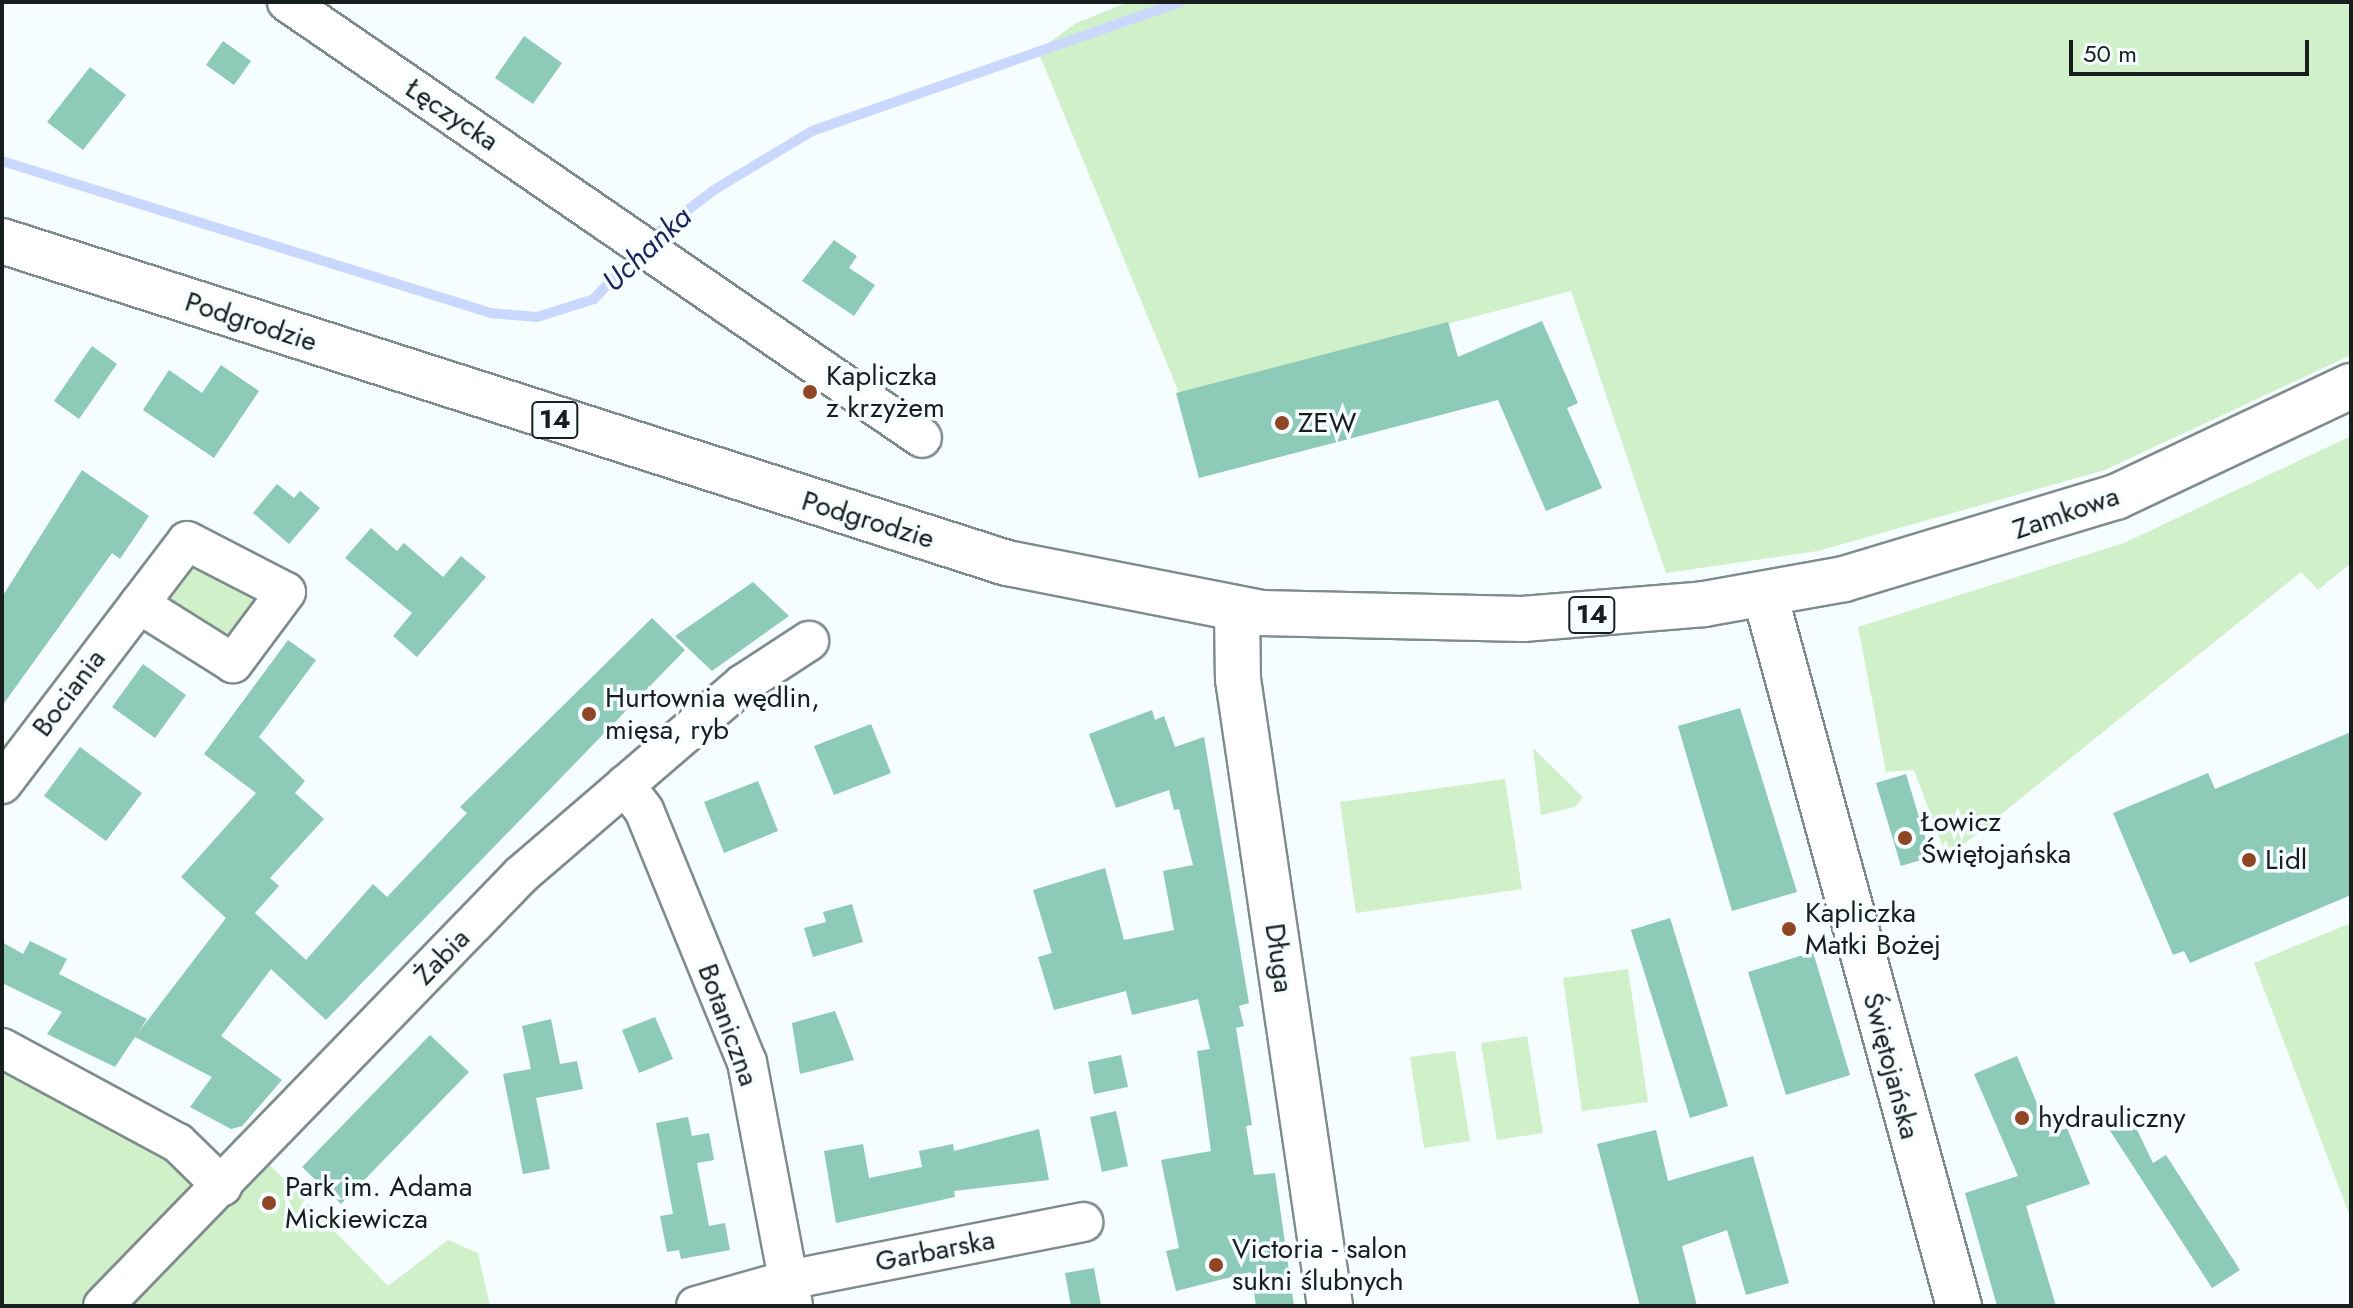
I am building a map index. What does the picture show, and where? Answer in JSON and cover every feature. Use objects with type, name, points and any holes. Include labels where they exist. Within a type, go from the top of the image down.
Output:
[{"type":"main road","name":"Podgrodzie","points":[[2,241],[1007,563],[1237,610],[1523,619],[1765,595]]},
{"type":"main road","name":"Zamkowa","points":[[1765,595],[1929,557],[2116,497],[2351,386]]},
{"type":"main road","name":"Świętojańska","points":[[1765,595],[1959,1306]]},
{"type":"main road","name":"Długa","points":[[1237,610],[1238,679],[1330,1306]]},
{"type":"street","name":"Łęczycka","points":[[287,2],[922,438]]},
{"type":"street","name":"Bociania","points":[[2,784],[139,604]]},
{"type":"street","name":"Żabia","points":[[103,1306],[522,874],[743,684],[809,641]]},
{"type":"street","name":"Botaniczna","points":[[625,785],[644,810],[747,1062],[790,1293]]},
{"type":"street","points":[[2,1048],[178,1143],[222,1186]]},
{"type":"street","name":"Garbarska","points":[[790,1293],[1083,1222]]},
{"type":"street","points":[[696,1306],[790,1293]]},
{"type":"green space","points":[[1129,2],[2351,2],[2351,355],[2105,470],[1818,551],[1666,573],[1571,291],[1180,395],[1038,51],[1076,23]]},
{"type":"green space","points":[[2351,436],[2351,563],[2318,590],[2301,572],[1947,858],[1914,770],[1886,772],[1858,627],[2124,543]]},
{"type":"green space","points":[[190,564],[254,592],[258,604],[231,638],[221,639],[169,601],[168,593]]},
{"type":"green space","points":[[1533,748],[1583,797],[1575,807],[1541,815]]},
{"type":"green space","points":[[1505,779],[1522,889],[1356,913],[1340,802]]},
{"type":"green space","points":[[2351,923],[2351,1219],[2254,963]]},
{"type":"green space","points":[[1628,969],[1648,1102],[1582,1111],[1563,978]]},
{"type":"green space","points":[[1527,1036],[1543,1133],[1497,1140],[1481,1043]]},
{"type":"green space","points":[[1455,1051],[1470,1141],[1424,1148],[1410,1057]]},
{"type":"green space","points":[[2,1064],[162,1143],[200,1190],[80,1306],[2,1306]]},
{"type":"green space","name":"Park im. Adama Mickiewicza","points":[[270,1165],[388,1286],[448,1240],[478,1253],[490,1306],[127,1306]]},
{"type":"building","points":[[524,36],[562,63],[533,104],[495,78]]},
{"type":"building","points":[[223,41],[251,61],[234,85],[206,65]]},
{"type":"building","points":[[90,67],[126,95],[83,150],[47,122]]},
{"type":"building","points":[[834,240],[857,256],[849,268],[875,285],[854,316],[802,281]]},
{"type":"building","points":[[1542,321],[1578,403],[1567,408],[1602,488],[1546,511],[1498,400],[1199,478],[1176,393],[1448,322],[1458,357]]},
{"type":"building","points":[[92,346],[117,364],[79,419],[54,401]]},
{"type":"building","points":[[221,365],[259,391],[214,458],[143,410],[169,370],[202,393]]},
{"type":"building","points":[[82,470],[149,516],[120,559],[112,553],[2,706],[2,597]]},
{"type":"building","points":[[277,484],[294,498],[300,491],[320,508],[289,544],[253,513]]},
{"type":"building","points":[[371,528],[397,551],[404,543],[443,577],[461,556],[486,577],[417,657],[393,636],[412,613],[345,558]]},
{"type":"building","points":[[753,582],[789,616],[712,671],[675,636]]},
{"type":"building","points":[[652,618],[685,650],[326,1020],[271,969],[221,1036],[282,1080],[242,1126],[231,1129],[190,1107],[212,1077],[135,1037],[115,1067],[47,1034],[62,1012],[2,983],[2,942],[23,954],[30,941],[67,959],[59,974],[147,1019],[138,1033],[226,918],[181,877],[256,793],[204,754],[288,640],[316,660],[259,737],[305,781],[295,793],[324,819],[270,878],[279,886],[255,913],[306,960],[373,884],[387,897],[467,813],[460,807]]},
{"type":"building","points":[[143,664],[186,695],[155,738],[112,707]]},
{"type":"building","points":[[1740,708],[1797,892],[1732,911],[1678,726]]},
{"type":"building","points":[[1152,710],[1155,720],[1164,716],[1175,747],[1204,737],[1249,1003],[1239,1006],[1244,1026],[1236,1028],[1252,1125],[1246,1126],[1254,1175],[1275,1173],[1294,1306],[1256,1306],[1251,1272],[1176,1291],[1166,1251],[1179,1248],[1161,1160],[1211,1151],[1197,1051],[1210,1049],[1198,999],[1132,1015],[1126,991],[1054,1010],[1038,957],[1052,953],[1033,890],[1105,868],[1124,940],[1174,930],[1163,871],[1193,865],[1179,809],[1174,810],[1169,790],[1116,808],[1089,734]]},
{"type":"building","points":[[871,724],[891,773],[834,795],[814,746]]},
{"type":"building","name":"Lidl","points":[[2351,732],[2351,895],[2190,963],[2184,951],[2173,955],[2113,813],[2208,773],[2215,789]]},
{"type":"building","points":[[80,747],[142,793],[106,841],[44,796]]},
{"type":"building","points":[[1906,774],[1931,857],[1901,866],[1876,783]]},
{"type":"building","points":[[758,781],[778,831],[724,853],[704,802]]},
{"type":"building","points":[[852,904],[863,942],[813,957],[804,928],[826,922],[823,912]]},
{"type":"building","points":[[1670,918],[1728,1106],[1690,1118],[1631,930]]},
{"type":"building","points":[[1813,952],[1850,1075],[1786,1095],[1748,972]]},
{"type":"building","points":[[835,1011],[854,1060],[800,1074],[792,1023]]},
{"type":"building","points":[[655,1017],[673,1059],[639,1073],[622,1030]]},
{"type":"building","points":[[551,1019],[560,1064],[577,1061],[583,1089],[536,1098],[550,1169],[523,1174],[503,1074],[531,1069],[522,1026]]},
{"type":"building","points":[[430,1035],[469,1072],[341,1204],[302,1167]]},
{"type":"building","points":[[1121,1055],[1128,1087],[1094,1094],[1088,1062]]},
{"type":"building","points":[[2017,1056],[2050,1134],[2067,1128],[2090,1184],[2026,1206],[2056,1306],[1997,1306],[1965,1193],[2018,1176],[1974,1074]]},
{"type":"building","points":[[1116,1111],[1128,1166],[1102,1172],[1090,1117]]},
{"type":"building","points":[[2130,1115],[2153,1163],[2166,1155],[2240,1270],[2212,1288],[2107,1126]]},
{"type":"building","points":[[688,1117],[692,1136],[709,1133],[714,1160],[697,1163],[709,1226],[725,1223],[730,1250],[681,1259],[679,1250],[667,1252],[660,1216],[673,1214],[656,1123]]},
{"type":"building","points":[[1039,1129],[1049,1180],[954,1191],[955,1197],[836,1223],[824,1151],[863,1144],[869,1178],[922,1167],[919,1151],[953,1144],[954,1151]]},
{"type":"building","points":[[1656,1130],[1668,1181],[1753,1156],[1789,1283],[1746,1295],[1727,1230],[1682,1246],[1697,1306],[1640,1306],[1597,1144]]},
{"type":"building","points":[[1094,1268],[1101,1306],[1071,1306],[1065,1273]]},
{"type":"waterway","name":"Uchanka","points":[[648,240],[714,190],[812,131],[1181,2]]},
{"type":"waterway","points":[[2,161],[491,313],[537,317],[594,299],[637,252]]},
{"type":"place","name":"Kapliczka z krzyżem","points":[[810,392]]},
{"type":"place","name":"ZEW","points":[[1282,423]]},
{"type":"place","name":"Hurtownia wędlin, mięsa, ryb","points":[[589,714]]},
{"type":"place","name":"Łowicz Świętojańska","points":[[1905,838]]},
{"type":"place","name":"Lidl","points":[[2249,860]]},
{"type":"place","name":"Kapliczka Matki Bożej","points":[[1789,929]]},
{"type":"place","name":"hydrauliczny","points":[[2022,1118]]},
{"type":"place","name":"Park im. Adama Mickiewicza","points":[[269,1203]]},
{"type":"place","name":"Victoria - salon sukni ślubnych","points":[[1216,1265]]}]
